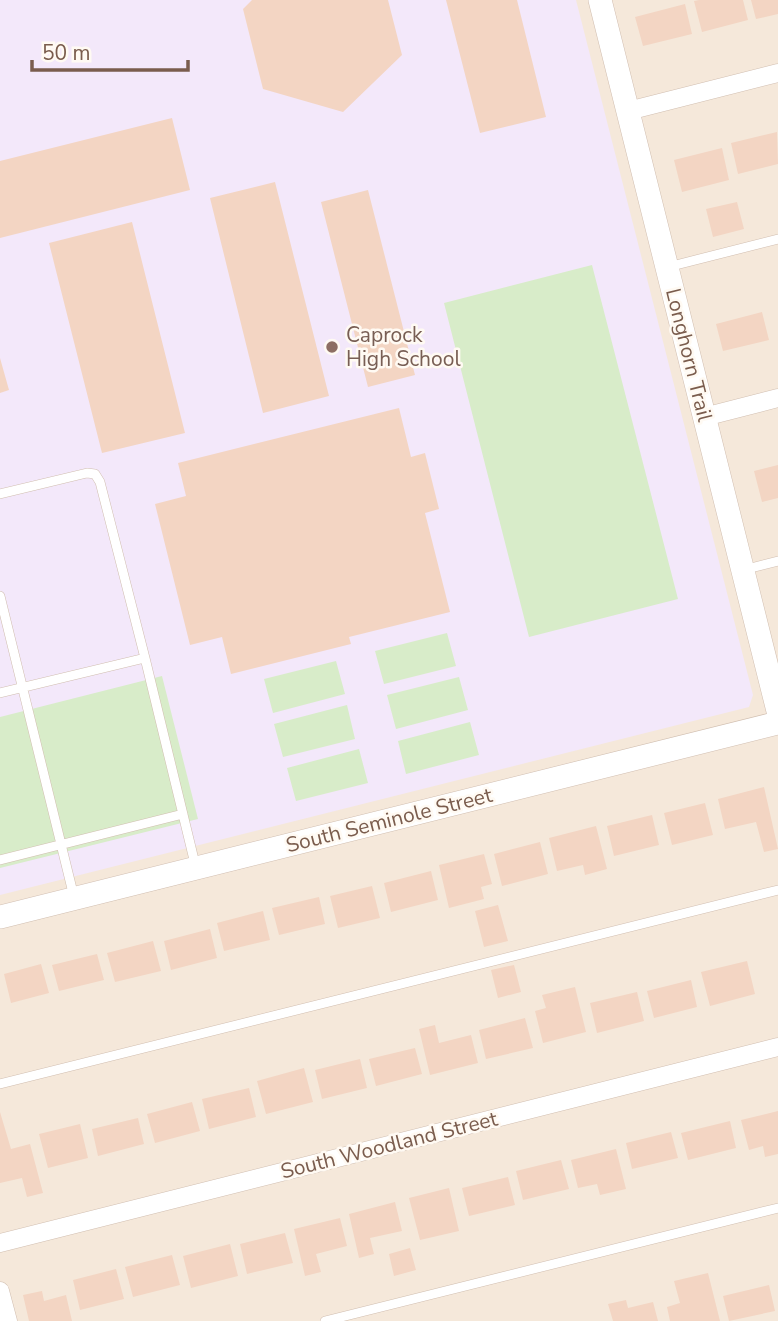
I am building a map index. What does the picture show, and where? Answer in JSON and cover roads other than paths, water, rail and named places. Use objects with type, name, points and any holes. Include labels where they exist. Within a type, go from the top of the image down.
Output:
[{"type":"street","name":"Longhorn Trail","points":[[600,0],[778,710]]},
{"type":"street","points":[[628,111],[778,74]]},
{"type":"street","points":[[705,417],[778,398]]},
{"type":"street","name":"South Seminole Street","points":[[0,917],[778,723]]},
{"type":"street","name":"South Woodland Street","points":[[0,1243],[778,1047]]},
{"type":"street","points":[[0,1291],[8,1321]]},
{"type":"lane","points":[[667,267],[778,239]]},
{"type":"lane","points":[[0,494],[87,473],[95,474],[100,482],[196,869]]},
{"type":"lane","points":[[743,570],[778,561]]},
{"type":"lane","points":[[0,596],[75,899]]},
{"type":"lane","points":[[0,693],[145,658]]},
{"type":"lane","points":[[0,860],[183,814]]},
{"type":"lane","points":[[0,1084],[778,890]]},
{"type":"lane","points":[[325,1321],[778,1208]]},
{"type":"place","name":"Caprock High School","points":[[332,347]]}]
